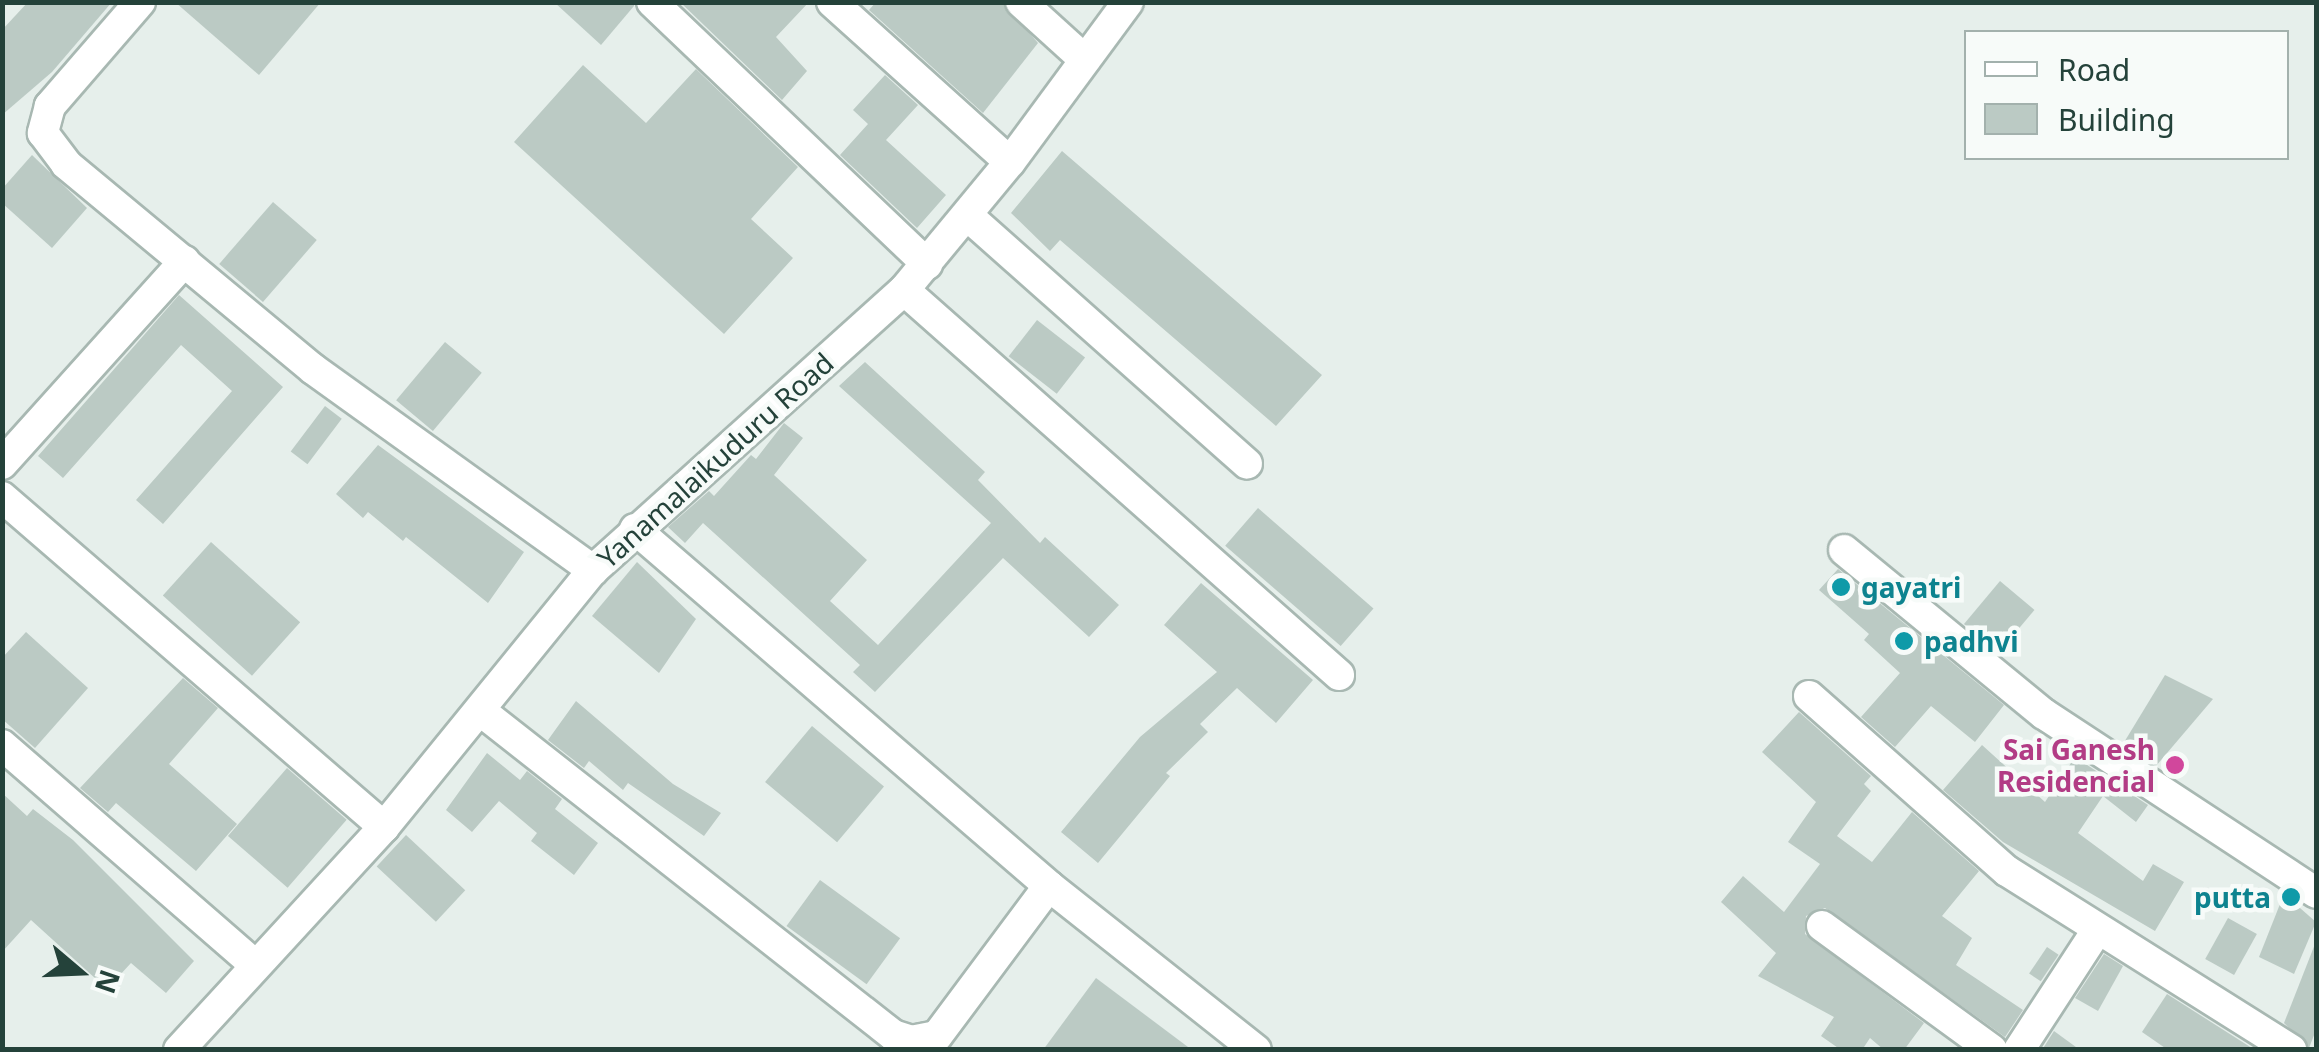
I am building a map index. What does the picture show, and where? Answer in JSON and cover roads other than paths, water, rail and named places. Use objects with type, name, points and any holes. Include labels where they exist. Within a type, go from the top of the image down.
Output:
[{"type":"street","points":[[140,2],[50,106],[43,133],[66,164],[313,369],[593,570]]},
{"type":"street","points":[[652,2],[926,264]]},
{"type":"street","points":[[832,2],[1010,162]]},
{"type":"street","points":[[1022,2],[1085,60]]},
{"type":"street","name":"Yanamalaikuduru Road","points":[[179,1050],[253,963],[384,827],[482,712],[593,570],[904,290],[1010,162],[1128,2]]},
{"type":"street","points":[[968,216],[1247,464]]},
{"type":"street","points":[[2,464],[185,261]]},
{"type":"street","points":[[904,290],[1339,675]]},
{"type":"street","points":[[2,497],[384,827]]},
{"type":"street","points":[[635,529],[1049,886],[1256,1050]]},
{"type":"street","points":[[1844,550],[2044,714],[2316,893]]},
{"type":"street","points":[[1809,696],[2007,871],[2096,932],[2290,1050]]},
{"type":"street","points":[[482,712],[894,1034],[911,1041],[938,1036],[1049,886]]},
{"type":"street","points":[[2,745],[253,963]]},
{"type":"street","points":[[1822,926],[1992,1050]]},
{"type":"street","points":[[2019,1050],[2096,932]]},
{"type":"place","name":"gayatri","points":[[1841,587]]},
{"type":"place","name":"padhvi","points":[[1904,641]]},
{"type":"place","name":"Sai Ganesh Residencial","points":[[2175,765]]},
{"type":"place","name":"putta","points":[[2291,897]]}]
